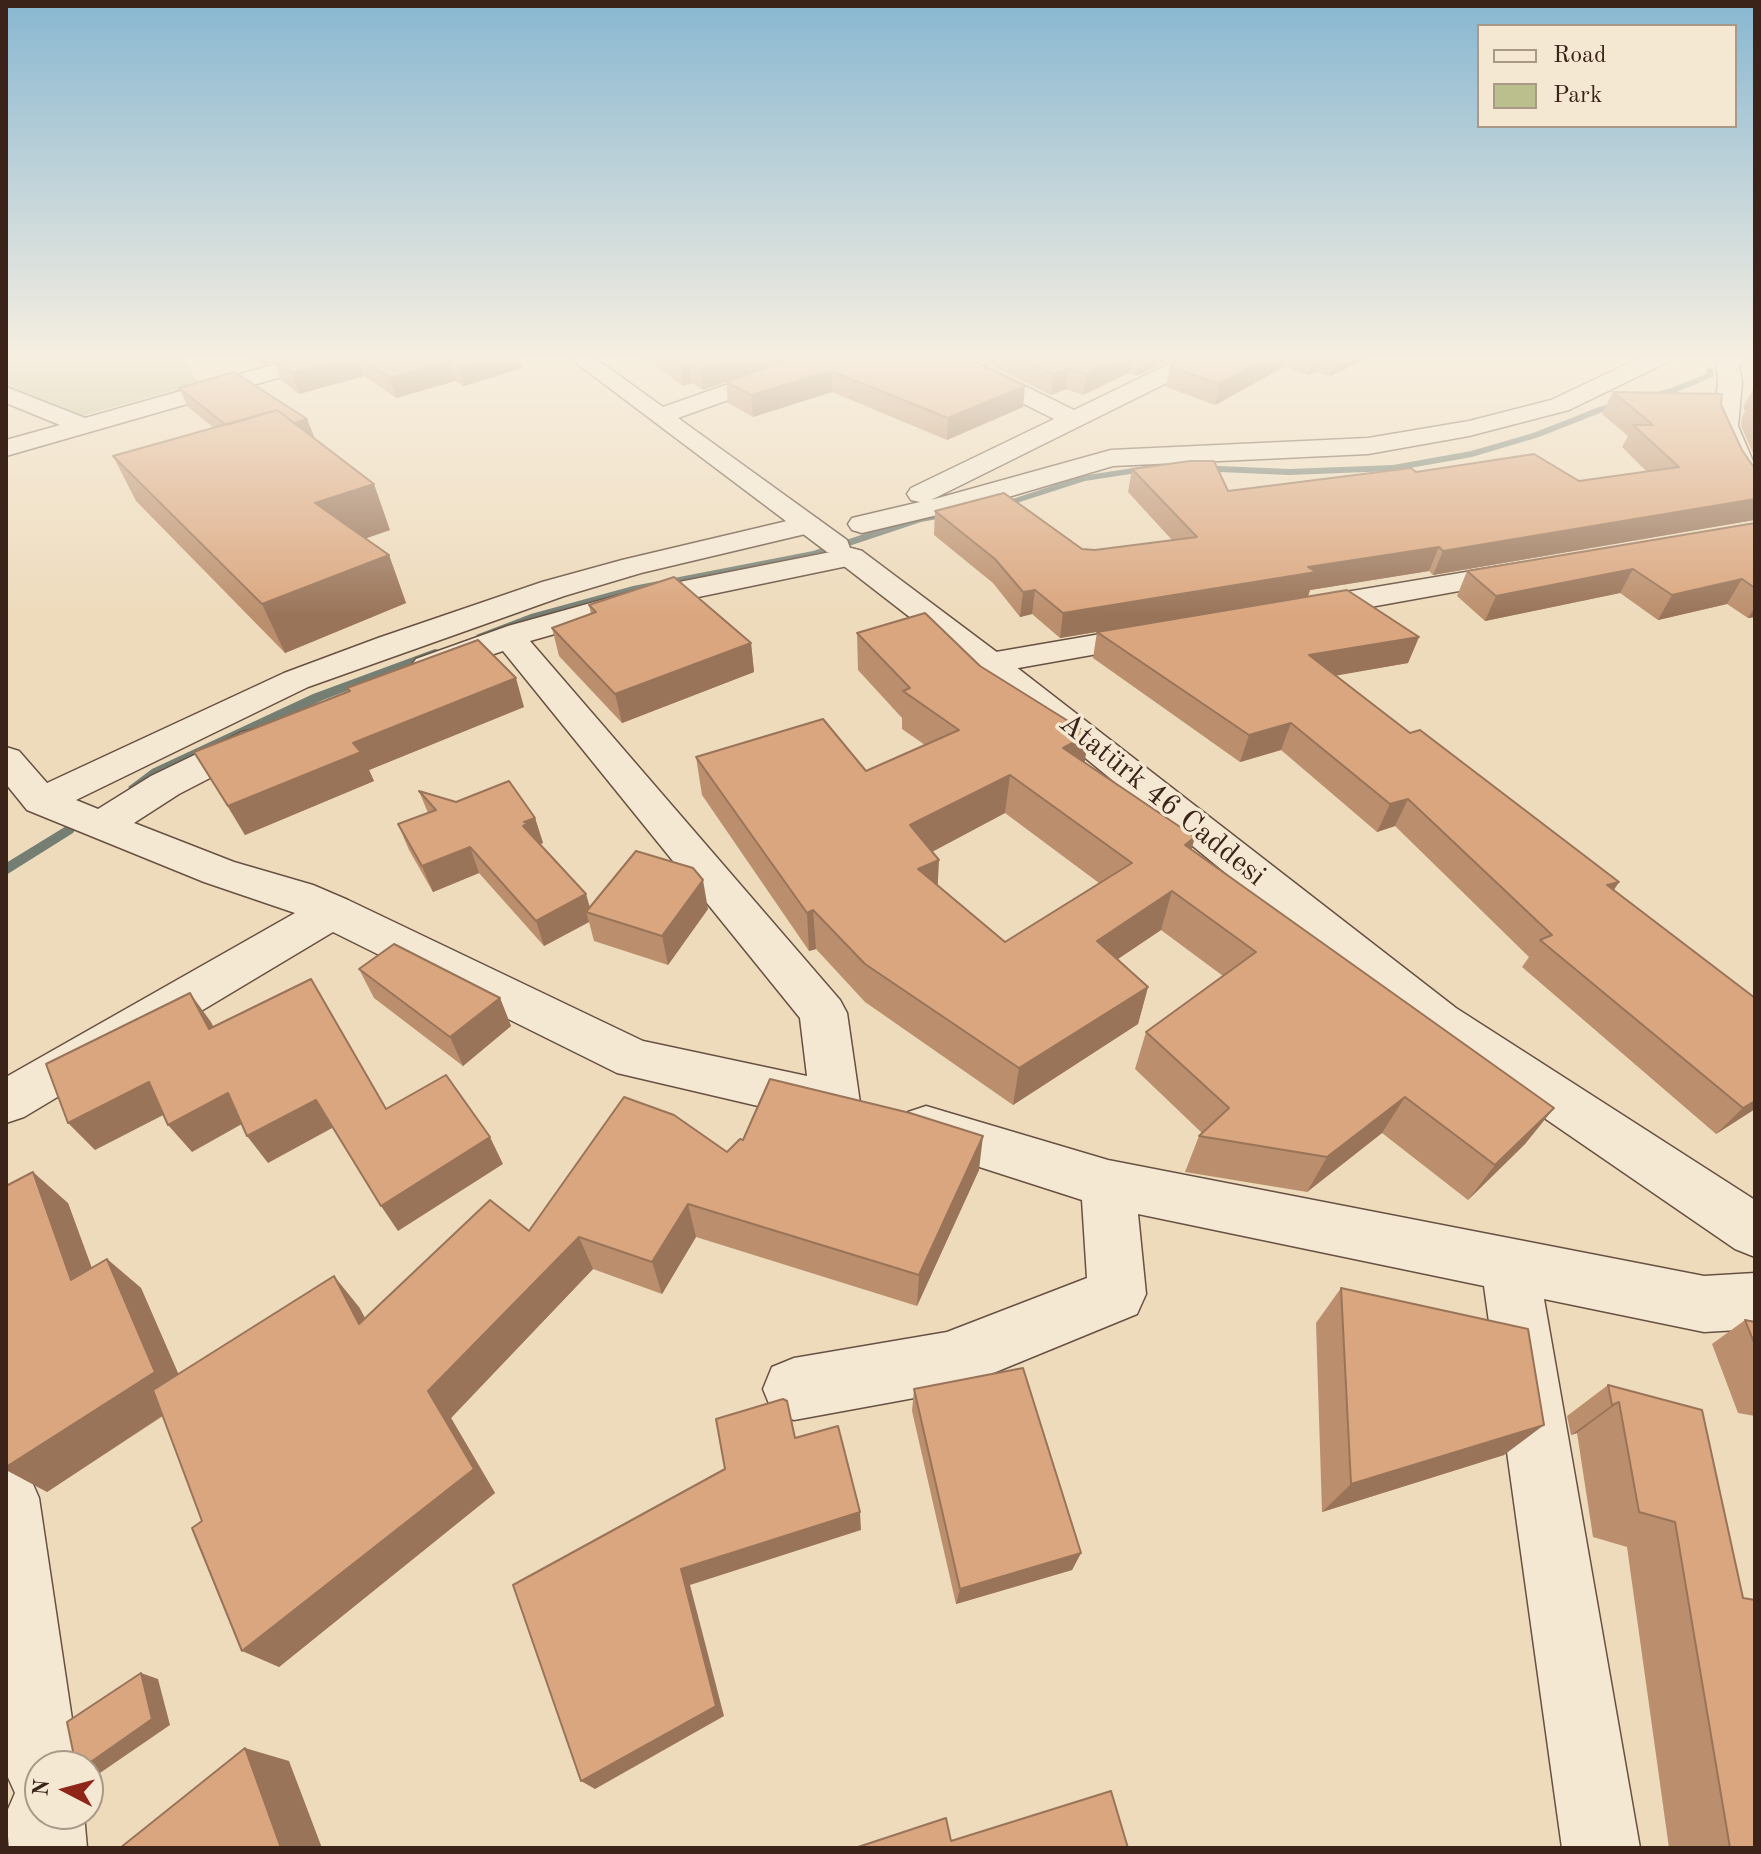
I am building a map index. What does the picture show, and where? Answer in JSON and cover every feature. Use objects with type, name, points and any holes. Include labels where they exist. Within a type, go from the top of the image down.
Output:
[{"type":"street","points":[[6,448],[25,443]]},
{"type":"street","name":"Atatürk 46 Caddesi","points":[[699,443],[836,537],[1439,1021],[1755,1231]]},
{"type":"street","points":[[41,801],[296,680],[390,645],[553,589],[633,566],[836,537],[1023,443]]},
{"type":"street","points":[[373,685],[509,637],[645,598],[836,537],[1111,458],[1388,443]]},
{"type":"street","points":[[1732,443],[1744,471],[1755,486]]},
{"type":"street","points":[[1281,613],[1556,566]]},
{"type":"street","points":[[990,663],[1189,629]]},
{"type":"street","points":[[509,637],[823,1013],[865,1110]]},
{"type":"street","points":[[101,825],[165,785],[278,729]]},
{"type":"street","points":[[6,759],[41,801],[219,872],[298,896],[333,911],[634,1059],[865,1110],[1108,1184],[1704,1304],[1755,1301]]},
{"type":"street","points":[[6,1102],[333,911]]},
{"type":"street","points":[[794,1389],[947,1362],[1117,1294],[1108,1184]]},
{"type":"street","points":[[1509,1263],[1601,1848]]},
{"type":"street","points":[[6,1498],[39,1750]]},
{"type":"building","points":[[161,443],[320,443],[374,484],[315,503],[389,555],[262,604],[113,456]]},
{"type":"building","points":[[1652,443],[1739,443],[1755,469],[1755,499],[1443,551],[1439,547],[1308,567],[1316,572],[1063,613],[1035,590],[1023,592],[995,559],[935,511],[1004,493],[1082,549],[1095,550],[1197,537],[1132,469],[1214,461],[1228,491],[1411,468],[1416,472],[1534,454],[1579,481],[1679,467]]},
{"type":"building","points":[[1755,523],[1755,588],[1742,579],[1672,595],[1633,569],[1496,596],[1467,571]]},
{"type":"building","points":[[674,577],[751,643],[615,694],[552,628],[596,612],[589,605]]},
{"type":"building","points":[[1347,590],[1419,637],[1309,655],[1410,733],[1420,730],[1619,882],[1607,885],[1755,998],[1755,1101],[1743,1108],[1540,940],[1552,935],[1408,799],[1390,804],[1291,723],[1249,735],[1097,632]]},
{"type":"building","points":[[925,613],[980,666],[1089,734],[1063,748],[1195,837],[1185,845],[1554,1108],[1495,1165],[1405,1097],[1327,1157],[1199,1136],[1229,1108],[1146,1032],[1256,952],[1172,891],[1097,941],[1148,987],[1019,1068],[865,964],[813,910],[807,913],[696,757],[823,719],[866,771],[959,730],[903,691],[910,688],[857,633]],"holes":[[[1010,775],[1132,863],[1005,942],[918,869],[939,860],[910,825]]]},
{"type":"building","points":[[478,640],[516,678],[353,743],[361,752],[228,806],[194,752],[350,691],[347,688]]},
{"type":"building","points":[[509,781],[535,818],[524,822],[529,823],[523,826],[586,894],[536,921],[470,847],[422,866],[398,824],[436,810],[419,791],[456,802]]},
{"type":"building","points":[[636,851],[693,868],[703,880],[662,936],[586,912]]},
{"type":"building","points":[[394,944],[500,998],[450,1037],[359,969]]},
{"type":"building","points":[[311,979],[386,1109],[446,1075],[490,1137],[381,1206],[316,1100],[247,1136],[228,1093],[168,1125],[149,1082],[68,1123],[46,1064],[190,993],[209,1029]]},
{"type":"building","points":[[770,1079],[910,1113],[983,1136],[919,1275],[688,1204],[652,1262],[579,1237],[428,1391],[474,1469],[242,1651],[192,1528],[202,1521],[153,1390],[334,1276],[359,1324],[490,1200],[529,1231],[624,1097],[674,1115],[727,1152],[740,1139],[743,1140]]},
{"type":"building","points":[[33,1172],[71,1280],[107,1259],[155,1372],[6,1467],[6,1186]]},
{"type":"building","points":[[1341,1288],[1528,1329],[1544,1425],[1351,1484]]},
{"type":"building","points":[[1745,1320],[1755,1322],[1755,1345]]},
{"type":"building","points":[[1023,1368],[1081,1553],[960,1589],[914,1389]]},
{"type":"building","points":[[1608,1385],[1702,1410],[1743,1598],[1755,1600],[1755,1848],[1730,1848],[1675,1522],[1639,1512],[1619,1402],[1612,1405]]},
{"type":"building","points":[[783,1399],[787,1401],[795,1438],[838,1426],[860,1512],[681,1569],[716,1706],[581,1781],[513,1585],[725,1469],[716,1419]]},
{"type":"building","points":[[141,1673],[152,1719],[104,1753],[104,1750],[73,1750],[67,1722]]},
{"type":"building","points":[[245,1748],[281,1848],[120,1848]]},
{"type":"building","points":[[1111,1791],[1128,1848],[855,1848],[946,1818],[951,1841]]},
{"type":"waterway","points":[[1196,468],[1289,472],[1393,468],[1472,454],[1511,443]]},
{"type":"waterway","points":[[997,506],[1084,478],[1153,468]]},
{"type":"waterway","points":[[482,635],[535,616],[637,588],[815,554],[919,519],[955,513]]},
{"type":"waterway","points":[[135,787],[157,772],[318,697],[435,653]]},
{"type":"waterway","points":[[6,870],[68,830]]}]
